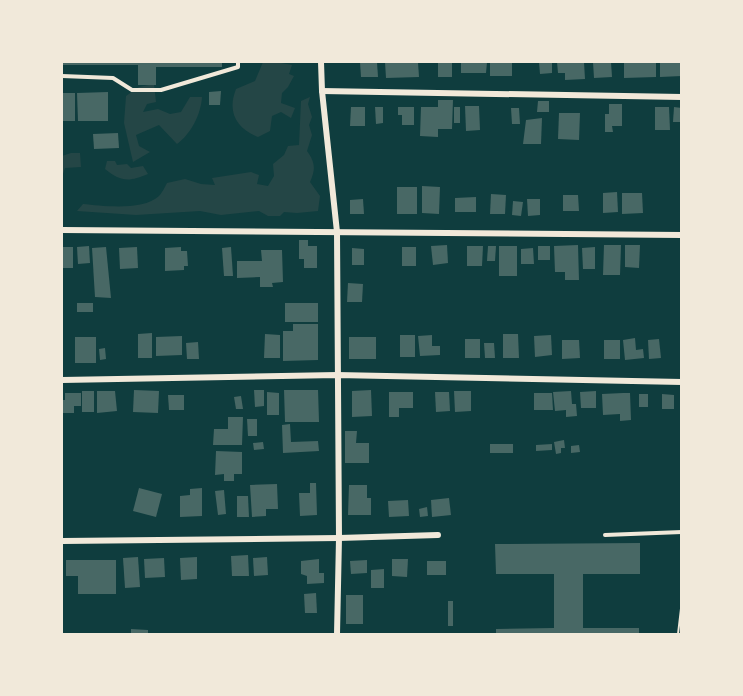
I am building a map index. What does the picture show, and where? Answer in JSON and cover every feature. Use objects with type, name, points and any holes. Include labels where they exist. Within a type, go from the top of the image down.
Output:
[{"type":"street","points":[[321,62],[337,232],[339,538],[337,634]]},
{"type":"street","points":[[322,91],[681,97]]},
{"type":"street","points":[[62,230],[681,235]]},
{"type":"street","points":[[62,380],[337,375],[681,382]]},
{"type":"street","points":[[62,541],[438,535]]},
{"type":"lane","points":[[62,76],[113,78],[132,90],[161,90],[238,67],[238,62]]},
{"type":"lane","points":[[605,535],[681,532]]},
{"type":"path","points":[[678,634],[681,600]]},
{"type":"shaded area","points":[[263,62],[292,65],[289,74],[294,76],[282,93],[281,103],[295,108],[291,118],[281,112],[272,116],[270,131],[258,137],[244,129],[235,118],[233,97],[236,89],[255,81]]},
{"type":"shaded area","points":[[154,84],[156,102],[147,104],[143,112],[158,109],[170,114],[181,112],[190,97],[202,97],[200,110],[191,129],[177,144],[159,125],[136,135],[139,146],[150,152],[133,162],[124,123],[126,96],[139,87]]},
{"type":"shaded area","points":[[310,97],[308,104],[312,117],[309,125],[312,135],[307,151],[314,166],[310,182],[320,196],[318,211],[284,212],[280,216],[268,216],[259,211],[221,215],[200,211],[136,215],[77,211],[83,204],[133,206],[143,204],[159,196],[167,183],[185,179],[215,185],[212,178],[251,172],[259,175],[257,184],[268,186],[274,176],[273,164],[284,155],[288,146],[299,145],[301,101]]},
{"type":"shaded area","points":[[80,153],[81,167],[65,168],[62,177],[62,156]]},
{"type":"shaded area","points":[[107,161],[115,161],[117,165],[127,164],[131,168],[143,166],[148,174],[130,179],[121,178],[105,169]]},
{"type":"building","points":[[62,62],[222,62],[222,67],[156,67],[156,85],[138,85],[138,65],[62,65]]},
{"type":"building","points":[[360,62],[377,62],[378,77],[361,77]]},
{"type":"building","points":[[385,62],[418,62],[419,77],[386,78]]},
{"type":"building","points":[[438,62],[452,62],[452,77],[438,77]]},
{"type":"building","points":[[461,62],[487,62],[486,73],[461,73]]},
{"type":"building","points":[[490,62],[512,62],[512,76],[490,76]]},
{"type":"building","points":[[539,62],[552,62],[552,73],[540,74]]},
{"type":"building","points":[[557,62],[584,62],[585,79],[565,80],[565,73],[558,73]]},
{"type":"building","points":[[593,62],[611,62],[612,77],[594,78]]},
{"type":"building","points":[[624,62],[656,62],[656,77],[624,78]]},
{"type":"building","points":[[660,62],[682,62],[682,76],[660,77]]},
{"type":"building","points":[[221,91],[220,105],[209,105],[209,92]]},
{"type":"building","points":[[108,92],[108,121],[78,121],[77,93]]},
{"type":"building","points":[[62,93],[75,93],[75,121],[62,121]]},
{"type":"building","points":[[438,100],[453,100],[452,129],[438,129],[438,137],[420,136],[421,107],[438,107]]},
{"type":"building","points":[[538,101],[549,101],[549,112],[537,112]]},
{"type":"building","points":[[609,104],[622,104],[622,126],[612,126],[613,132],[605,132],[605,114],[609,114]]},
{"type":"building","points":[[465,106],[479,106],[480,130],[466,131]]},
{"type":"building","points":[[351,107],[365,107],[365,126],[350,126]]},
{"type":"building","points":[[375,107],[383,107],[383,123],[376,124]]},
{"type":"building","points":[[398,107],[414,107],[414,125],[402,125],[402,115],[398,115]]},
{"type":"building","points":[[454,107],[460,107],[460,123],[454,123]]},
{"type":"building","points":[[655,107],[669,107],[670,130],[655,130]]},
{"type":"building","points":[[674,107],[682,108],[682,122],[673,122]]},
{"type":"building","points":[[511,108],[519,108],[520,124],[512,124]]},
{"type":"building","points":[[559,113],[580,113],[579,140],[558,139]]},
{"type":"building","points":[[542,118],[541,144],[523,144],[526,120]]},
{"type":"building","points":[[118,133],[119,148],[94,149],[93,134]]},
{"type":"building","points":[[422,186],[440,187],[439,214],[422,213]]},
{"type":"building","points":[[397,187],[417,187],[417,214],[397,214]]},
{"type":"building","points":[[617,192],[618,212],[603,213],[603,193]]},
{"type":"building","points":[[622,193],[642,193],[643,213],[622,214]]},
{"type":"building","points":[[491,194],[506,195],[505,214],[490,214]]},
{"type":"building","points":[[563,195],[578,195],[579,211],[563,211]]},
{"type":"building","points":[[476,197],[476,212],[455,212],[455,198]]},
{"type":"building","points":[[363,199],[364,214],[350,214],[350,200]]},
{"type":"building","points":[[527,199],[540,199],[540,215],[528,216]]},
{"type":"building","points":[[513,201],[523,202],[521,216],[512,215]]},
{"type":"building","points":[[299,240],[308,240],[308,246],[317,246],[317,268],[304,268],[304,259],[299,259]]},
{"type":"building","points":[[447,245],[448,263],[433,265],[431,246]]},
{"type":"building","points":[[578,245],[579,280],[565,280],[565,272],[555,272],[554,246]]},
{"type":"building","points":[[604,245],[621,245],[620,275],[603,275]]},
{"type":"building","points":[[625,245],[640,245],[639,268],[625,267]]},
{"type":"building","points":[[89,246],[90,263],[78,264],[77,247]]},
{"type":"building","points":[[467,246],[483,246],[482,266],[467,266]]},
{"type":"building","points":[[488,246],[496,246],[495,261],[487,261]]},
{"type":"building","points":[[499,246],[517,246],[517,276],[499,276]]},
{"type":"building","points":[[538,246],[550,246],[550,260],[538,260]]},
{"type":"building","points":[[62,247],[73,247],[73,268],[62,268]]},
{"type":"building","points":[[106,247],[111,298],[95,297],[92,248]]},
{"type":"building","points":[[137,247],[138,268],[120,269],[119,248]]},
{"type":"building","points":[[181,247],[181,251],[187,251],[188,266],[184,266],[184,270],[165,271],[165,248]]},
{"type":"building","points":[[231,247],[233,276],[224,276],[222,248]]},
{"type":"building","points":[[402,247],[416,247],[416,266],[402,266]]},
{"type":"building","points":[[595,247],[595,269],[583,269],[582,248]]},
{"type":"building","points":[[352,248],[364,249],[364,265],[352,265]]},
{"type":"building","points":[[533,248],[534,264],[521,264],[521,249]]},
{"type":"building","points":[[261,250],[282,250],[283,282],[272,283],[273,287],[260,287],[260,277],[237,278],[237,261],[262,261]]},
{"type":"building","points":[[348,283],[363,284],[362,302],[347,302]]},
{"type":"building","points":[[77,303],[93,303],[93,312],[77,312]]},
{"type":"building","points":[[285,303],[318,303],[318,322],[285,322]]},
{"type":"building","points":[[293,324],[318,324],[318,360],[283,361],[283,331],[293,331]]},
{"type":"building","points":[[152,333],[152,358],[138,358],[138,334]]},
{"type":"building","points":[[265,334],[280,335],[280,358],[264,358]]},
{"type":"building","points":[[503,334],[518,334],[519,358],[503,358]]},
{"type":"building","points":[[400,335],[415,335],[415,357],[400,357]]},
{"type":"building","points":[[432,335],[432,346],[440,346],[440,355],[420,356],[418,336]]},
{"type":"building","points":[[551,335],[552,355],[535,357],[534,336]]},
{"type":"building","points":[[182,336],[182,355],[156,356],[156,337]]},
{"type":"building","points":[[75,337],[96,337],[96,363],[75,363]]},
{"type":"building","points":[[349,337],[376,337],[376,359],[349,359]]},
{"type":"building","points":[[635,338],[636,350],[643,349],[644,358],[625,360],[623,340]]},
{"type":"building","points":[[465,339],[480,339],[480,358],[465,358]]},
{"type":"building","points":[[659,339],[661,358],[649,359],[648,340]]},
{"type":"building","points":[[562,340],[579,340],[580,358],[562,359]]},
{"type":"building","points":[[604,340],[620,340],[620,359],[604,359]]},
{"type":"building","points":[[198,342],[199,359],[187,359],[186,343]]},
{"type":"building","points":[[484,343],[494,343],[495,358],[485,358]]},
{"type":"building","points":[[105,348],[106,359],[100,360],[99,349]]},
{"type":"building","points":[[134,390],[159,391],[158,413],[133,412]]},
{"type":"building","points":[[254,390],[264,390],[264,406],[255,407]]},
{"type":"building","points":[[284,390],[318,390],[319,422],[285,422]]},
{"type":"building","points":[[371,390],[372,416],[352,417],[352,391]]},
{"type":"building","points":[[82,391],[94,391],[94,412],[82,412]]},
{"type":"building","points":[[97,391],[115,391],[117,411],[97,413]]},
{"type":"building","points":[[454,391],[471,391],[471,411],[455,412]]},
{"type":"building","points":[[571,391],[572,404],[576,404],[577,416],[566,417],[566,410],[555,411],[553,392]]},
{"type":"building","points":[[596,391],[596,408],[581,408],[580,392]]},
{"type":"building","points":[[267,392],[279,393],[279,415],[267,415]]},
{"type":"building","points":[[389,392],[413,392],[413,408],[399,408],[399,417],[389,417]]},
{"type":"building","points":[[435,392],[449,392],[450,411],[436,412]]},
{"type":"building","points":[[65,393],[81,393],[81,406],[74,406],[74,413],[62,413],[62,400],[65,400]]},
{"type":"building","points":[[534,393],[552,393],[553,410],[534,410]]},
{"type":"building","points":[[630,393],[631,420],[620,421],[620,414],[603,415],[602,394]]},
{"type":"building","points":[[639,394],[648,394],[648,407],[639,407]]},
{"type":"building","points":[[662,394],[674,395],[674,409],[662,409]]},
{"type":"building","points":[[168,395],[184,395],[184,410],[169,410]]},
{"type":"building","points":[[241,396],[243,409],[236,409],[234,397]]},
{"type":"building","points":[[228,417],[243,417],[242,445],[213,445],[214,429],[228,429]]},
{"type":"building","points":[[247,419],[257,419],[257,436],[248,436]]},
{"type":"building","points":[[290,424],[291,442],[318,441],[319,451],[283,453],[282,425]]},
{"type":"building","points":[[345,431],[357,431],[356,443],[369,443],[369,463],[345,463]]},
{"type":"building","points":[[564,440],[565,448],[561,448],[561,453],[556,454],[554,442]]},
{"type":"building","points":[[263,442],[264,449],[254,450],[253,443]]},
{"type":"building","points":[[490,444],[513,444],[513,453],[490,453]]},
{"type":"building","points":[[552,444],[552,450],[536,451],[536,445]]},
{"type":"building","points":[[579,445],[580,452],[571,453],[571,446]]},
{"type":"building","points":[[216,451],[242,452],[242,474],[234,474],[234,481],[224,481],[224,474],[215,475]]},
{"type":"building","points":[[310,483],[316,483],[317,515],[300,516],[299,493],[310,493]]},
{"type":"building","points":[[277,484],[278,509],[266,509],[266,516],[252,517],[250,485]]},
{"type":"building","points":[[349,485],[367,485],[367,498],[371,498],[371,515],[348,515]]},
{"type":"building","points":[[139,488],[162,494],[156,517],[133,511]]},
{"type":"building","points":[[202,488],[202,516],[180,517],[180,496],[190,495],[190,489]]},
{"type":"building","points":[[224,490],[226,514],[218,515],[215,491]]},
{"type":"building","points":[[237,496],[248,496],[249,517],[237,517]]},
{"type":"building","points":[[449,498],[451,515],[432,517],[431,500]]},
{"type":"building","points":[[408,500],[409,516],[389,517],[388,501]]},
{"type":"building","points":[[427,507],[428,516],[420,517],[419,509]]},
{"type":"building","points":[[640,543],[640,574],[583,574],[583,628],[639,628],[639,634],[496,634],[496,629],[554,628],[554,574],[496,574],[495,544]]},
{"type":"building","points":[[248,555],[249,576],[232,576],[231,556]]},
{"type":"building","points":[[138,557],[140,587],[125,588],[123,558]]},
{"type":"building","points":[[197,557],[197,579],[181,580],[180,558]]},
{"type":"building","points":[[267,557],[268,575],[254,576],[253,558]]},
{"type":"building","points":[[164,558],[165,577],[145,578],[144,559]]},
{"type":"building","points":[[319,559],[319,573],[324,573],[324,583],[307,584],[307,576],[301,574],[301,561]]},
{"type":"building","points":[[392,559],[408,559],[407,577],[392,576]]},
{"type":"building","points":[[66,560],[116,560],[116,594],[78,594],[78,576],[66,576]]},
{"type":"building","points":[[367,560],[367,573],[351,574],[350,561]]},
{"type":"building","points":[[427,561],[446,561],[446,575],[427,575]]},
{"type":"building","points":[[384,569],[384,588],[371,588],[371,570]]},
{"type":"building","points":[[316,593],[317,613],[305,613],[304,594]]},
{"type":"building","points":[[346,595],[363,595],[363,624],[346,624]]},
{"type":"building","points":[[448,601],[453,601],[453,626],[448,626]]},
{"type":"building","points":[[131,629],[148,630],[148,634],[131,634]]}]
